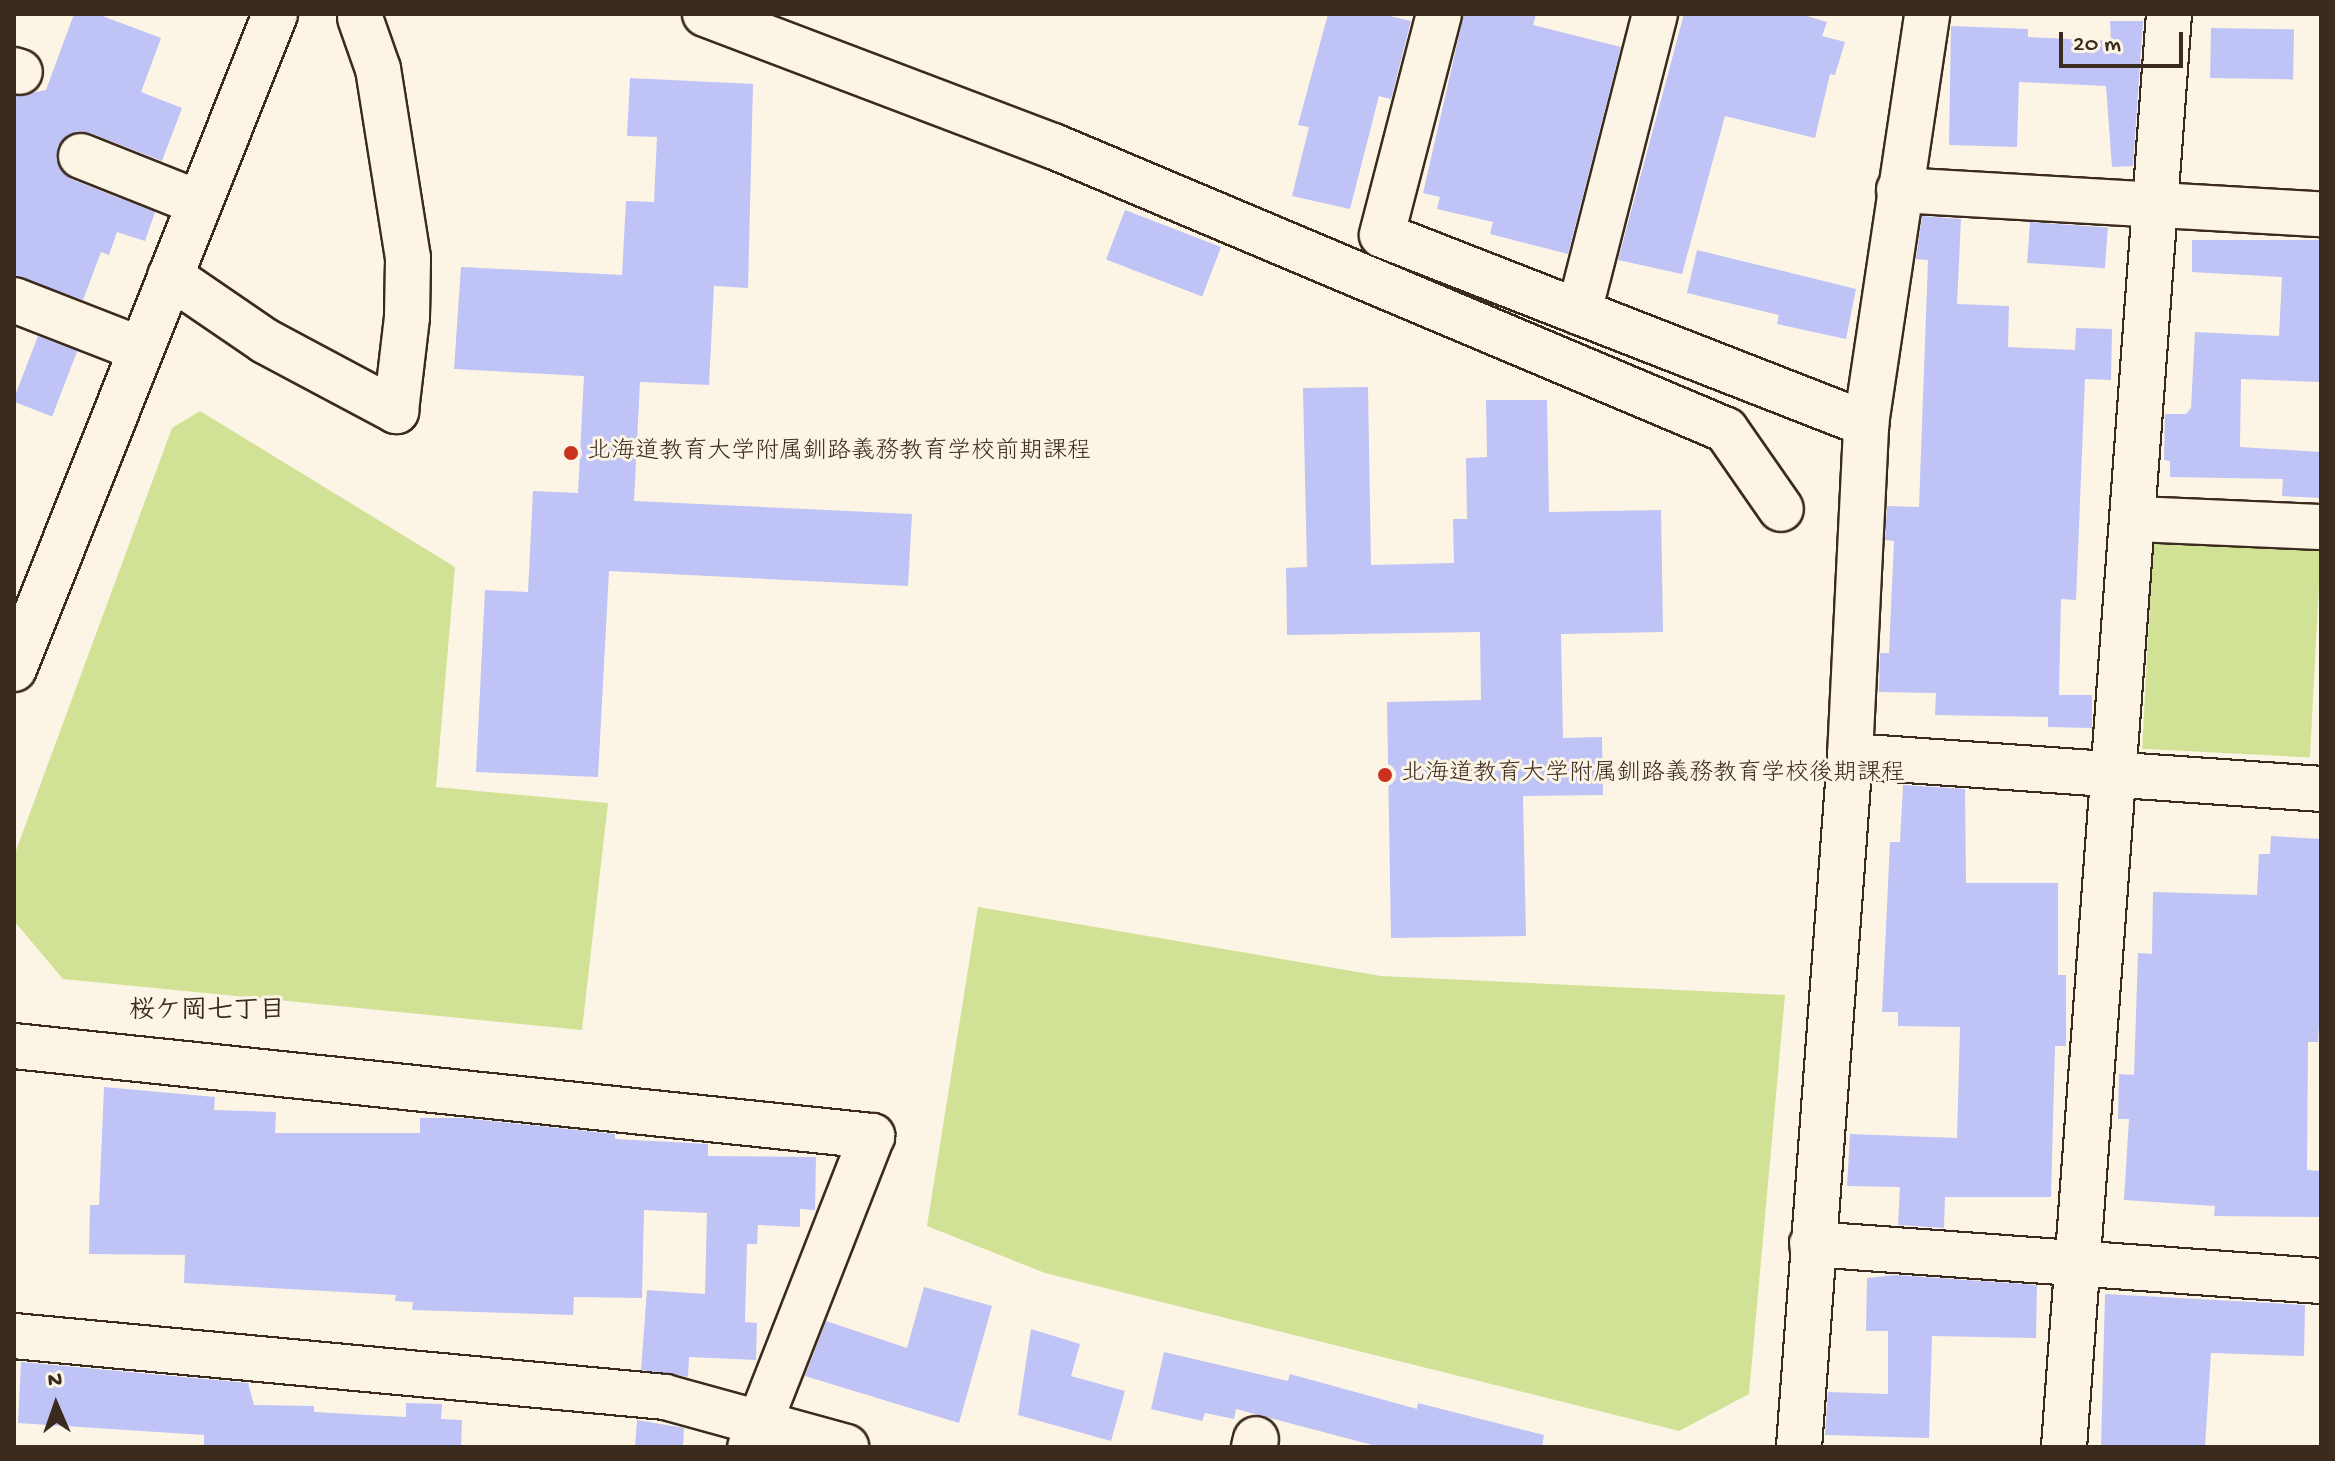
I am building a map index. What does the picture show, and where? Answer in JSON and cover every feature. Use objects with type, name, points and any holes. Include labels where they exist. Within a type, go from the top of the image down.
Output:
[{"type":"street","points":[[18,645],[275,14]]},
{"type":"street","points":[[705,14],[1053,146],[1726,430],[1781,509]]},
{"type":"street","points":[[1439,14],[1382,235],[1866,424]]},
{"type":"street","points":[[1579,312],[1655,14]]},
{"type":"street","points":[[1799,1447],[1850,756],[1866,424],[1927,14]]},
{"type":"street","points":[[2064,1447],[2135,519],[2169,14]]},
{"type":"street","points":[[170,276],[265,341],[396,411],[407,317],[408,258],[378,69],[358,15]]},
{"type":"street","points":[[81,156],[199,203]]},
{"type":"street","points":[[1899,190],[2321,214]]},
{"type":"street","points":[[14,300],[140,349]]},
{"type":"street","points":[[2135,519],[2321,527]]},
{"type":"street","points":[[1850,756],[2321,789]]},
{"type":"street","points":[[14,1046],[872,1136],[754,1437]]},
{"type":"street","points":[[1812,1244],[2321,1281]]},
{"type":"street","points":[[14,1336],[665,1397],[754,1437],[846,1447]]},
{"type":"green space","points":[[200,411],[455,567],[436,787],[608,803],[582,1030],[63,979],[14,921],[14,856],[172,428]]},
{"type":"green space","points":[[2153,542],[2321,551],[2310,758],[2142,749]]},
{"type":"green space","points":[[978,907],[1381,976],[1785,995],[1749,1394],[1679,1431],[1045,1273],[927,1226]]},
{"type":"building","points":[[74,14],[97,14],[161,38],[141,92],[182,108],[162,161],[90,133],[77,131],[58,146],[56,160],[71,179],[155,212],[145,241],[117,232],[109,255],[101,252],[83,300],[14,276],[14,96],[46,90]]},
{"type":"building","points":[[1328,14],[1382,14],[1411,21],[1391,99],[1379,96],[1350,209],[1292,196],[1309,127],[1298,125]]},
{"type":"building","points":[[1464,14],[1536,14],[1533,25],[1621,47],[1568,254],[1490,234],[1493,222],[1437,209],[1440,197],[1423,193]]},
{"type":"building","points":[[1684,14],[1800,14],[1827,22],[1822,36],[1845,42],[1835,75],[1830,74],[1815,138],[1725,116],[1682,274],[1618,260]]},
{"type":"building","points":[[2110,21],[2143,21],[2133,166],[2112,167],[2106,86],[2019,82],[2017,147],[1949,145],[1951,26],[2028,29],[2028,37],[2111,41]]},
{"type":"building","points":[[2211,28],[2294,29],[2293,79],[2210,78]]},
{"type":"building","points":[[630,78],[753,84],[748,288],[714,286],[709,385],[640,382],[634,501],[912,514],[908,586],[609,571],[598,777],[476,772],[485,590],[528,592],[533,491],[578,493],[584,376],[454,369],[461,267],[622,275],[626,201],[654,202],[657,137],[627,136]]},
{"type":"building","points":[[1125,210],[1221,247],[1202,296],[1106,259]]},
{"type":"building","points":[[1922,216],[1961,219],[1957,304],[2009,306],[2008,347],[2075,350],[2076,328],[2112,329],[2111,380],[2085,379],[2076,600],[2061,599],[2059,695],[2092,695],[2092,728],[2048,727],[2048,717],[1935,715],[1936,693],[1879,692],[1880,653],[1889,653],[1894,541],[1885,540],[1887,506],[1919,507],[1928,260],[1916,259]]},
{"type":"building","points":[[2030,222],[2108,227],[2105,268],[2027,263]]},
{"type":"building","points":[[2192,240],[2321,240],[2321,382],[2241,379],[2240,447],[2321,452],[2321,498],[2282,496],[2283,479],[2170,477],[2170,461],[2164,460],[2165,414],[2186,414],[2191,408],[2195,332],[2279,336],[2282,277],[2192,272]]},
{"type":"building","points":[[1697,250],[1856,289],[1846,339],[1777,324],[1779,315],[1687,293]]},
{"type":"building","points":[[38,336],[77,351],[52,416],[14,402]]},
{"type":"building","points":[[1368,387],[1371,565],[1454,563],[1453,519],[1467,519],[1466,458],[1487,457],[1486,400],[1547,400],[1549,512],[1661,510],[1663,632],[1561,634],[1563,738],[1602,737],[1603,795],[1523,796],[1526,936],[1391,938],[1387,702],[1481,700],[1480,632],[1287,635],[1286,568],[1307,567],[1303,388]]},
{"type":"building","points":[[1903,785],[1965,789],[1966,883],[2058,883],[2058,975],[2066,975],[2066,1046],[2055,1046],[2051,1197],[1945,1197],[1944,1228],[1898,1225],[1900,1187],[1847,1186],[1850,1134],[1957,1138],[1960,1027],[1898,1026],[1898,1012],[1882,1012],[1890,842],[1900,842]]},
{"type":"building","points":[[2271,836],[2321,839],[2321,988],[2318,1042],[2308,1042],[2307,1170],[2321,1171],[2321,1217],[2214,1216],[2215,1206],[2124,1200],[2129,1119],[2118,1119],[2119,1074],[2134,1075],[2138,953],[2152,954],[2153,892],[2257,895],[2259,854],[2270,854]]},
{"type":"building","points":[[104,1087],[215,1097],[214,1110],[276,1112],[275,1133],[420,1133],[420,1118],[463,1118],[615,1134],[615,1139],[708,1144],[708,1156],[816,1157],[815,1210],[800,1209],[800,1227],[758,1225],[757,1244],[747,1244],[745,1322],[757,1323],[756,1360],[689,1357],[688,1377],[641,1370],[647,1290],[705,1294],[707,1213],[644,1210],[642,1298],[574,1297],[573,1315],[412,1310],[413,1302],[395,1301],[396,1295],[184,1283],[185,1255],[89,1254],[90,1205],[99,1205]]},
{"type":"building","points":[[1896,1275],[2037,1285],[2036,1338],[1932,1336],[1929,1438],[1825,1435],[1828,1392],[1888,1394],[1888,1331],[1866,1331],[1867,1278]]},
{"type":"building","points":[[924,1287],[992,1306],[959,1423],[805,1376],[826,1321],[907,1348]]},
{"type":"building","points":[[2105,1294],[2305,1305],[2304,1356],[2211,1353],[2205,1447],[2101,1447]]},
{"type":"building","points":[[1031,1329],[1080,1344],[1071,1376],[1125,1391],[1111,1441],[1018,1415]]},
{"type":"building","points":[[1164,1352],[1288,1381],[1290,1374],[1417,1409],[1418,1403],[1544,1435],[1542,1447],[1380,1447],[1236,1409],[1234,1419],[1205,1413],[1202,1421],[1151,1409]]},
{"type":"building","points":[[21,1362],[248,1383],[254,1405],[314,1406],[314,1412],[406,1417],[406,1403],[442,1404],[441,1419],[462,1420],[461,1447],[204,1447],[204,1435],[18,1423]]},
{"type":"building","points":[[637,1420],[684,1428],[683,1447],[635,1447]]},
{"type":"place","name":"北海道教育大学附属釧路義務教育学校前期課程","points":[[571,453]]},
{"type":"place","name":"北海道教育大学附属釧路義務教育学校後期課程","points":[[1385,775]]},
{"type":"district","name":"桜ケ岡七丁目","points":[[207,1013]]}]
